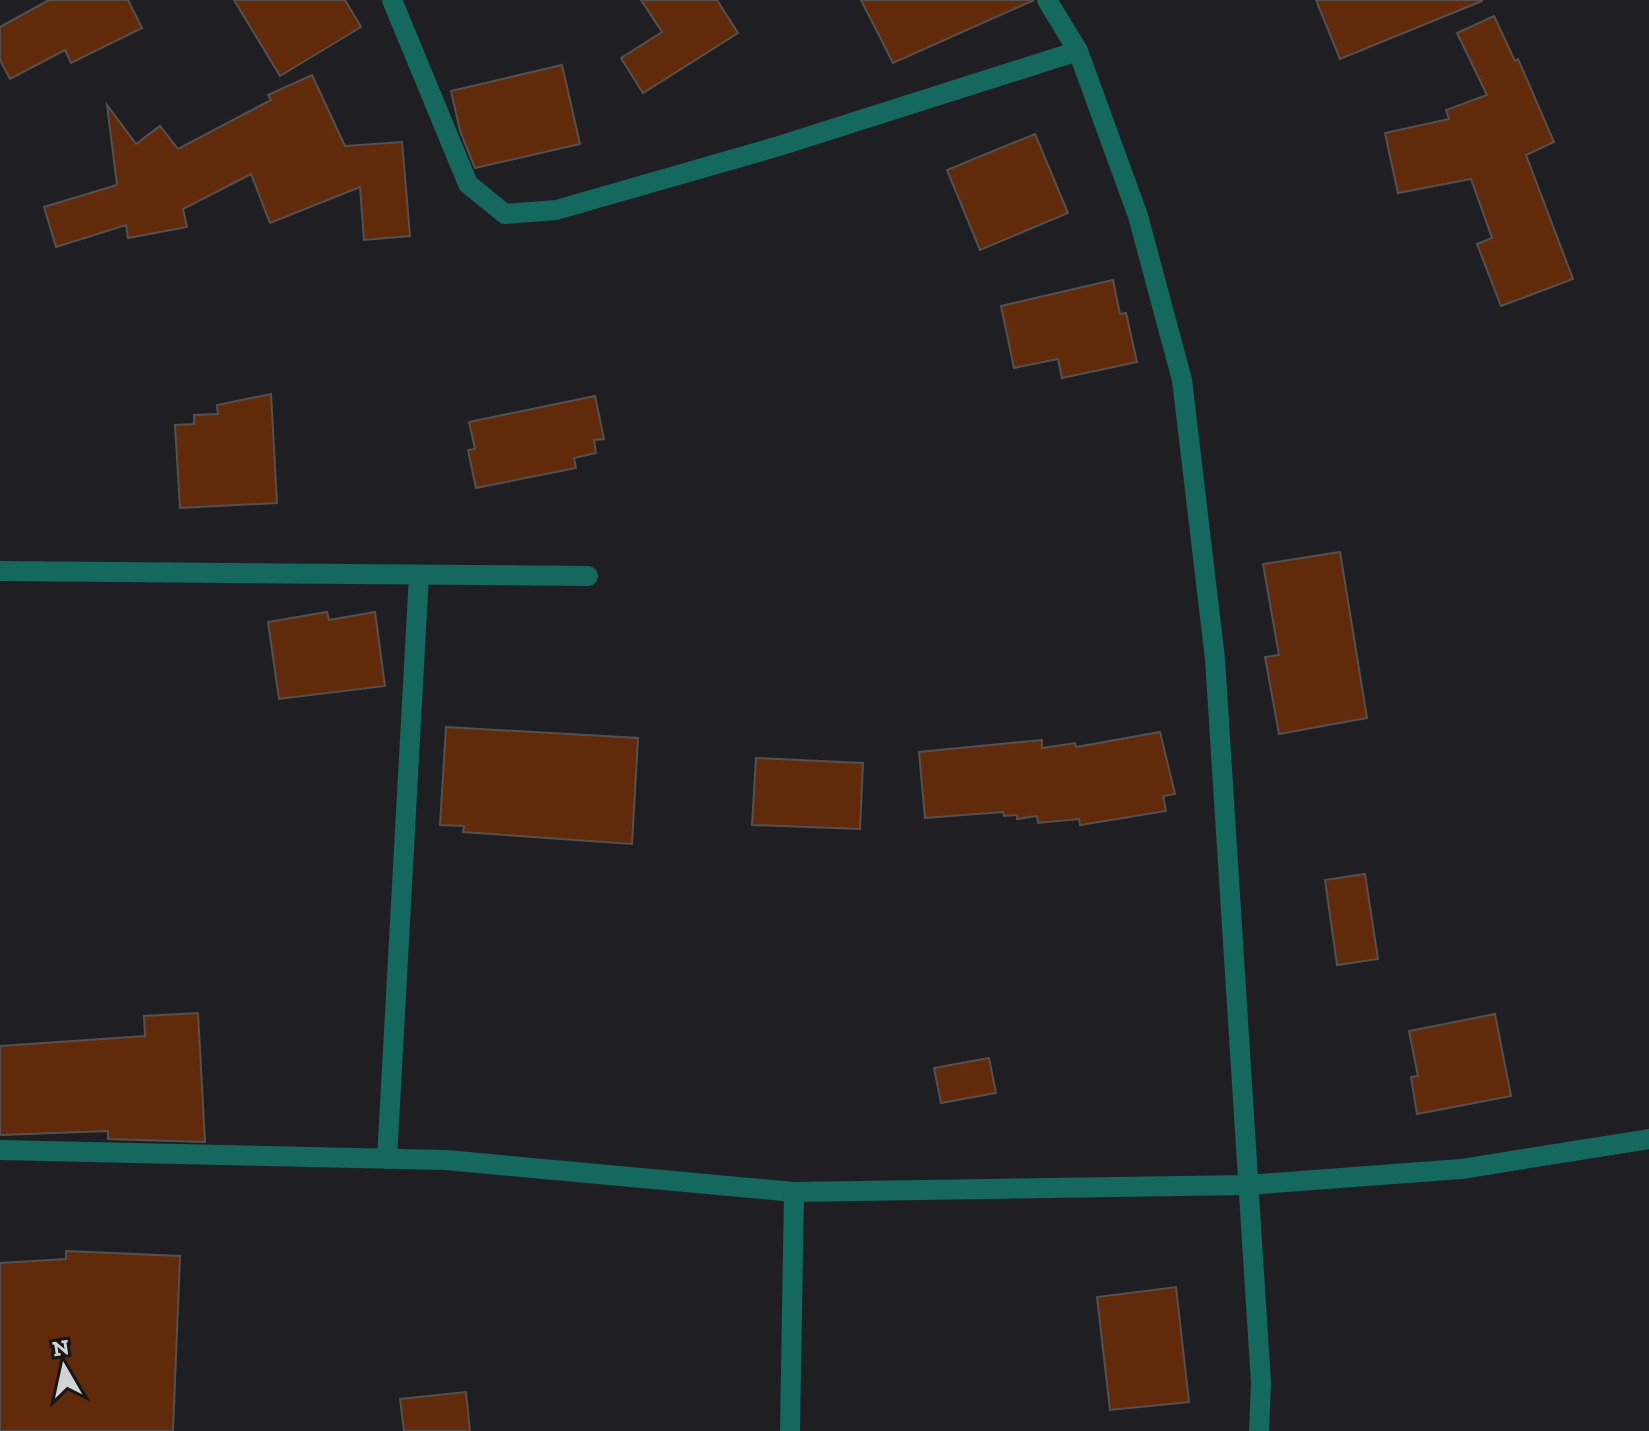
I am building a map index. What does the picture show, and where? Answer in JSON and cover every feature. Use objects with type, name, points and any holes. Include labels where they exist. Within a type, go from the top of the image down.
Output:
[{"type":"street","points":[[392,0],[468,184],[505,214],[556,210],[779,146],[1078,51]]},
{"type":"street","points":[[1047,0],[1078,51],[1138,216],[1182,380],[1215,659],[1261,1383],[1259,1431]]},
{"type":"street","points":[[0,571],[588,576]]},
{"type":"street","points":[[387,1159],[419,575]]},
{"type":"street","points":[[0,1150],[446,1160],[794,1192],[1247,1185],[1461,1169],[1649,1139]]},
{"type":"street","points":[[790,1431],[794,1192]]},
{"type":"building","points":[[49,0],[128,0],[142,28],[71,63],[65,50],[10,79],[0,60],[0,27]]},
{"type":"building","points":[[234,0],[345,0],[361,27],[280,76]]},
{"type":"building","points":[[641,0],[717,0],[738,33],[643,93],[621,58],[662,32]]},
{"type":"building","points":[[861,0],[1034,0],[893,63]]},
{"type":"building","points":[[1316,0],[1482,0],[1482,1],[1340,59]]},
{"type":"building","points":[[1494,16],[1515,61],[1518,59],[1554,142],[1526,155],[1573,279],[1501,306],[1477,244],[1492,238],[1471,179],[1398,193],[1385,133],[1449,119],[1446,110],[1487,95],[1457,33]]},
{"type":"building","points":[[562,65],[580,144],[475,168],[460,131],[451,91]]},
{"type":"building","points":[[312,75],[345,146],[402,142],[410,236],[364,240],[360,187],[270,223],[251,174],[183,209],[187,227],[128,238],[126,225],[56,247],[44,207],[117,185],[107,105],[136,144],[160,126],[178,149],[271,100],[268,95]]},
{"type":"building","points":[[1035,134],[1068,213],[980,250],[947,170]]},
{"type":"building","points":[[1113,280],[1120,314],[1126,313],[1137,362],[1062,378],[1058,359],[1014,368],[1001,306]]},
{"type":"building","points":[[271,394],[277,503],[180,508],[175,425],[194,424],[194,415],[218,414],[217,405]]},
{"type":"building","points":[[595,396],[604,439],[594,440],[596,453],[574,458],[576,468],[476,488],[468,450],[475,449],[469,422]]},
{"type":"building","points":[[1340,552],[1367,718],[1279,734],[1265,657],[1279,655],[1263,564]]},
{"type":"building","points":[[327,612],[329,620],[375,612],[385,686],[279,699],[268,622]]},
{"type":"building","points":[[446,727],[638,738],[632,844],[463,832],[464,826],[440,825]]},
{"type":"building","points":[[1160,732],[1175,794],[1163,796],[1166,811],[1080,825],[1079,819],[1038,823],[1037,816],[1017,819],[1017,815],[1004,816],[1003,812],[925,818],[919,752],[1042,740],[1042,748],[1075,743],[1076,747]]},
{"type":"building","points":[[756,758],[863,763],[860,829],[752,825]]},
{"type":"building","points":[[1365,874],[1378,959],[1337,965],[1325,880]]},
{"type":"building","points":[[198,1013],[205,1142],[108,1139],[108,1131],[0,1135],[0,1046],[145,1036],[144,1016]]},
{"type":"building","points":[[1495,1014],[1511,1096],[1417,1114],[1411,1077],[1418,1076],[1409,1031]]},
{"type":"building","points":[[989,1058],[996,1093],[941,1103],[934,1068]]},
{"type":"building","points":[[66,1251],[180,1256],[173,1431],[0,1431],[0,1263],[66,1259]]},
{"type":"building","points":[[1176,1287],[1189,1402],[1110,1410],[1097,1297]]},
{"type":"building","points":[[466,1392],[470,1431],[404,1431],[400,1399]]}]
